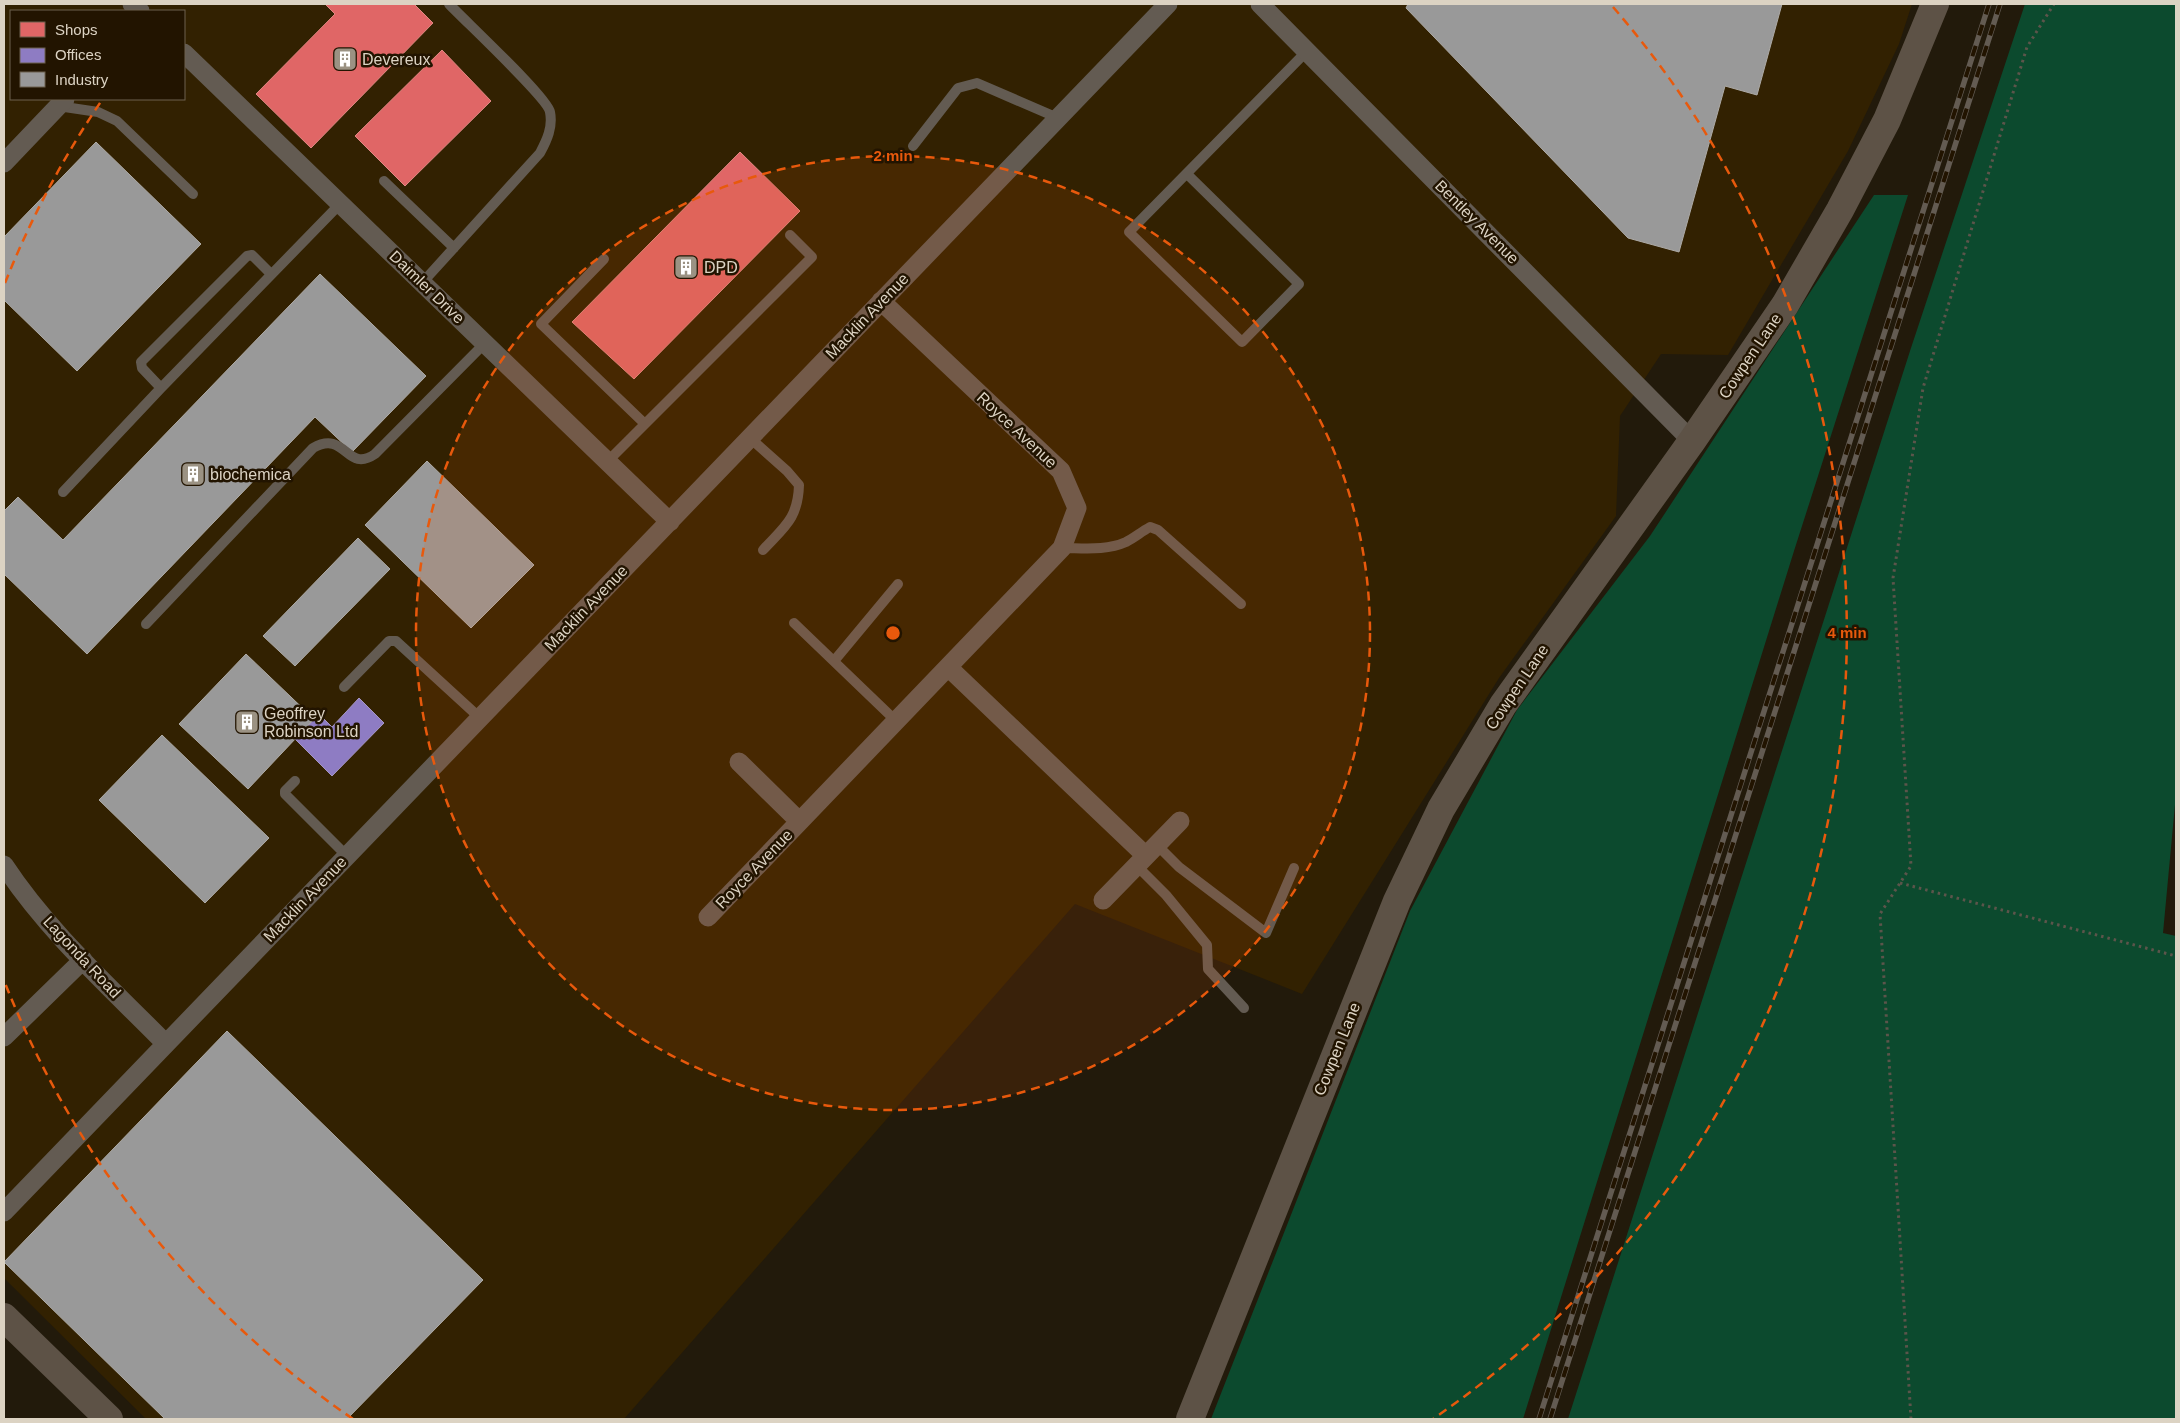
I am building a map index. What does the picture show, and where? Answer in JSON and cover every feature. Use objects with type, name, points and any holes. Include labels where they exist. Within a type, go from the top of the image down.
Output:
[{"type":"street","name":"Macklin Avenue","points":[[4,1212],[1168,4]]},
{"type":"street","name":"Bentley Avenue","points":[[1260,4],[1692,441]]},
{"type":"street","name":"Cowpen Lane","points":[[1190,1419],[1393,909],[1441,809],[1503,705],[1692,441],[1785,305],[1840,210],[1887,120],[1935,4]]},
{"type":"street","name":"Daimler Drive","points":[[185,54],[670,522]]},
{"type":"street","points":[[4,163],[61,102]]},
{"type":"street","name":"Royce Avenue","points":[[708,916],[1062,548],[1077,508],[1061,471],[881,301]]},
{"type":"street","points":[[948,666],[1146,855]]},
{"type":"street","name":"Royce Avenue","points":[[739,762],[800,820]]},
{"type":"street","points":[[1102,900],[1180,821]]},
{"type":"street","name":"Lagonda Road","points":[[4,865],[22,892],[83,960],[166,1044]]},
{"type":"street","points":[[4,1037],[83,960]]},
{"type":"street","points":[[4,1317],[109,1419]]},
{"type":"lane","points":[[422,283],[540,152],[549,135],[550,111],[535,91],[448,4]]},
{"type":"lane","points":[[1187,174],[1299,284],[1242,342],[1129,232],[1307,51]]},
{"type":"lane","points":[[914,146],[958,88],[977,83],[1058,118]]},
{"type":"lane","points":[[61,102],[98,112],[117,122],[193,194]]},
{"type":"lane","points":[[384,181],[454,248]]},
{"type":"lane","points":[[63,492],[340,204]]},
{"type":"lane","points":[[607,462],[812,257],[790,236]]},
{"type":"lane","points":[[161,388],[142,368],[141,362],[247,256],[252,255],[271,274]]},
{"type":"lane","points":[[604,259],[542,324],[645,424]]},
{"type":"lane","points":[[146,624],[313,448],[326,442],[333,443],[357,460],[367,460],[485,344]]},
{"type":"lane","points":[[750,438],[787,471],[799,485],[798,502],[793,518],[763,550]]},
{"type":"lane","points":[[1062,548],[1114,546],[1127,541],[1150,527],[1158,530],[1241,604]]},
{"type":"lane","points":[[834,662],[898,584]]},
{"type":"lane","points":[[794,623],[896,720]]},
{"type":"lane","points":[[344,687],[389,641],[396,642],[480,718]]},
{"type":"lane","points":[[295,781],[285,790],[285,794],[346,856]]},
{"type":"lane","points":[[1146,855],[1179,867],[1266,933],[1294,868]]},
{"type":"lane","points":[[1146,855],[1166,895],[1207,945],[1208,969],[1244,1008]]},
{"type":"path","points":[[1911,1419],[1880,914],[1911,866],[1892,578],[1923,388],[2027,47],[2054,4]]},
{"type":"path","points":[[1900,883],[2176,956]]},
{"type":"shaded area","points":[[4,4],[1912,4],[1899,44],[1848,151],[1728,355],[1661,354],[1620,416],[1616,516],[1499,678],[1302,994],[1075,904],[624,1419],[146,1419],[4,1278]]},
{"type":"green space","points":[[2025,4],[2176,4],[2176,794],[2163,933],[2176,936],[2176,1419],[1568,1419],[1910,351]]},
{"type":"green space","points":[[1874,195],[1908,195],[1794,551],[1523,1419],[1211,1419],[1410,911],[1517,710],[1650,536]]},
{"type":"building: Shops","name":"Devereux","points":[[325,4],[414,4],[433,23],[311,148],[256,94],[335,14]]},
{"type":"building: Shops","name":"Devereux","points":[[442,50],[491,101],[405,186],[355,136]]},
{"type":"building: Shops","name":"DPD","points":[[740,152],[800,211],[634,379],[572,322]]},
{"type":"building: Offices","name":"Geoffrey Robinson Ltd","points":[[359,698],[384,723],[332,776],[295,739],[319,714],[332,727]]},
{"type":"building: Industry","points":[[1408,4],[1782,4],[1757,95],[1725,86],[1679,252],[1628,238],[1406,8]]},
{"type":"building: Industry","points":[[96,142],[201,244],[77,371],[4,300],[4,237]]},
{"type":"building: Industry","name":"biochemica","points":[[320,274],[426,376],[352,452],[315,417],[87,654],[4,574],[4,511],[18,497],[63,540]]},
{"type":"building: Industry","points":[[427,461],[534,565],[471,628],[365,525]]},
{"type":"building: Industry","points":[[358,538],[390,569],[295,666],[263,636]]},
{"type":"building: Industry","name":"Geoffrey Robinson Ltd","points":[[246,654],[314,719],[248,789],[179,724]]},
{"type":"building: Industry","points":[[162,735],[269,838],[205,903],[99,800]]},
{"type":"building: Industry","points":[[227,1031],[483,1280],[347,1419],[165,1419],[4,1262]]},
{"type":"railway","points":[[1539,1419],[1989,4]]},
{"type":"railway","points":[[1550,1419],[2000,4]]},
{"type":"place","name":"Devereux","points":[[345,59]]},
{"type":"place","name":"DPD","points":[[686,267]]},
{"type":"place","name":"biochemica","points":[[193,474]]},
{"type":"place","name":"Geoffrey Robinson Ltd","points":[[247,722]]}]
